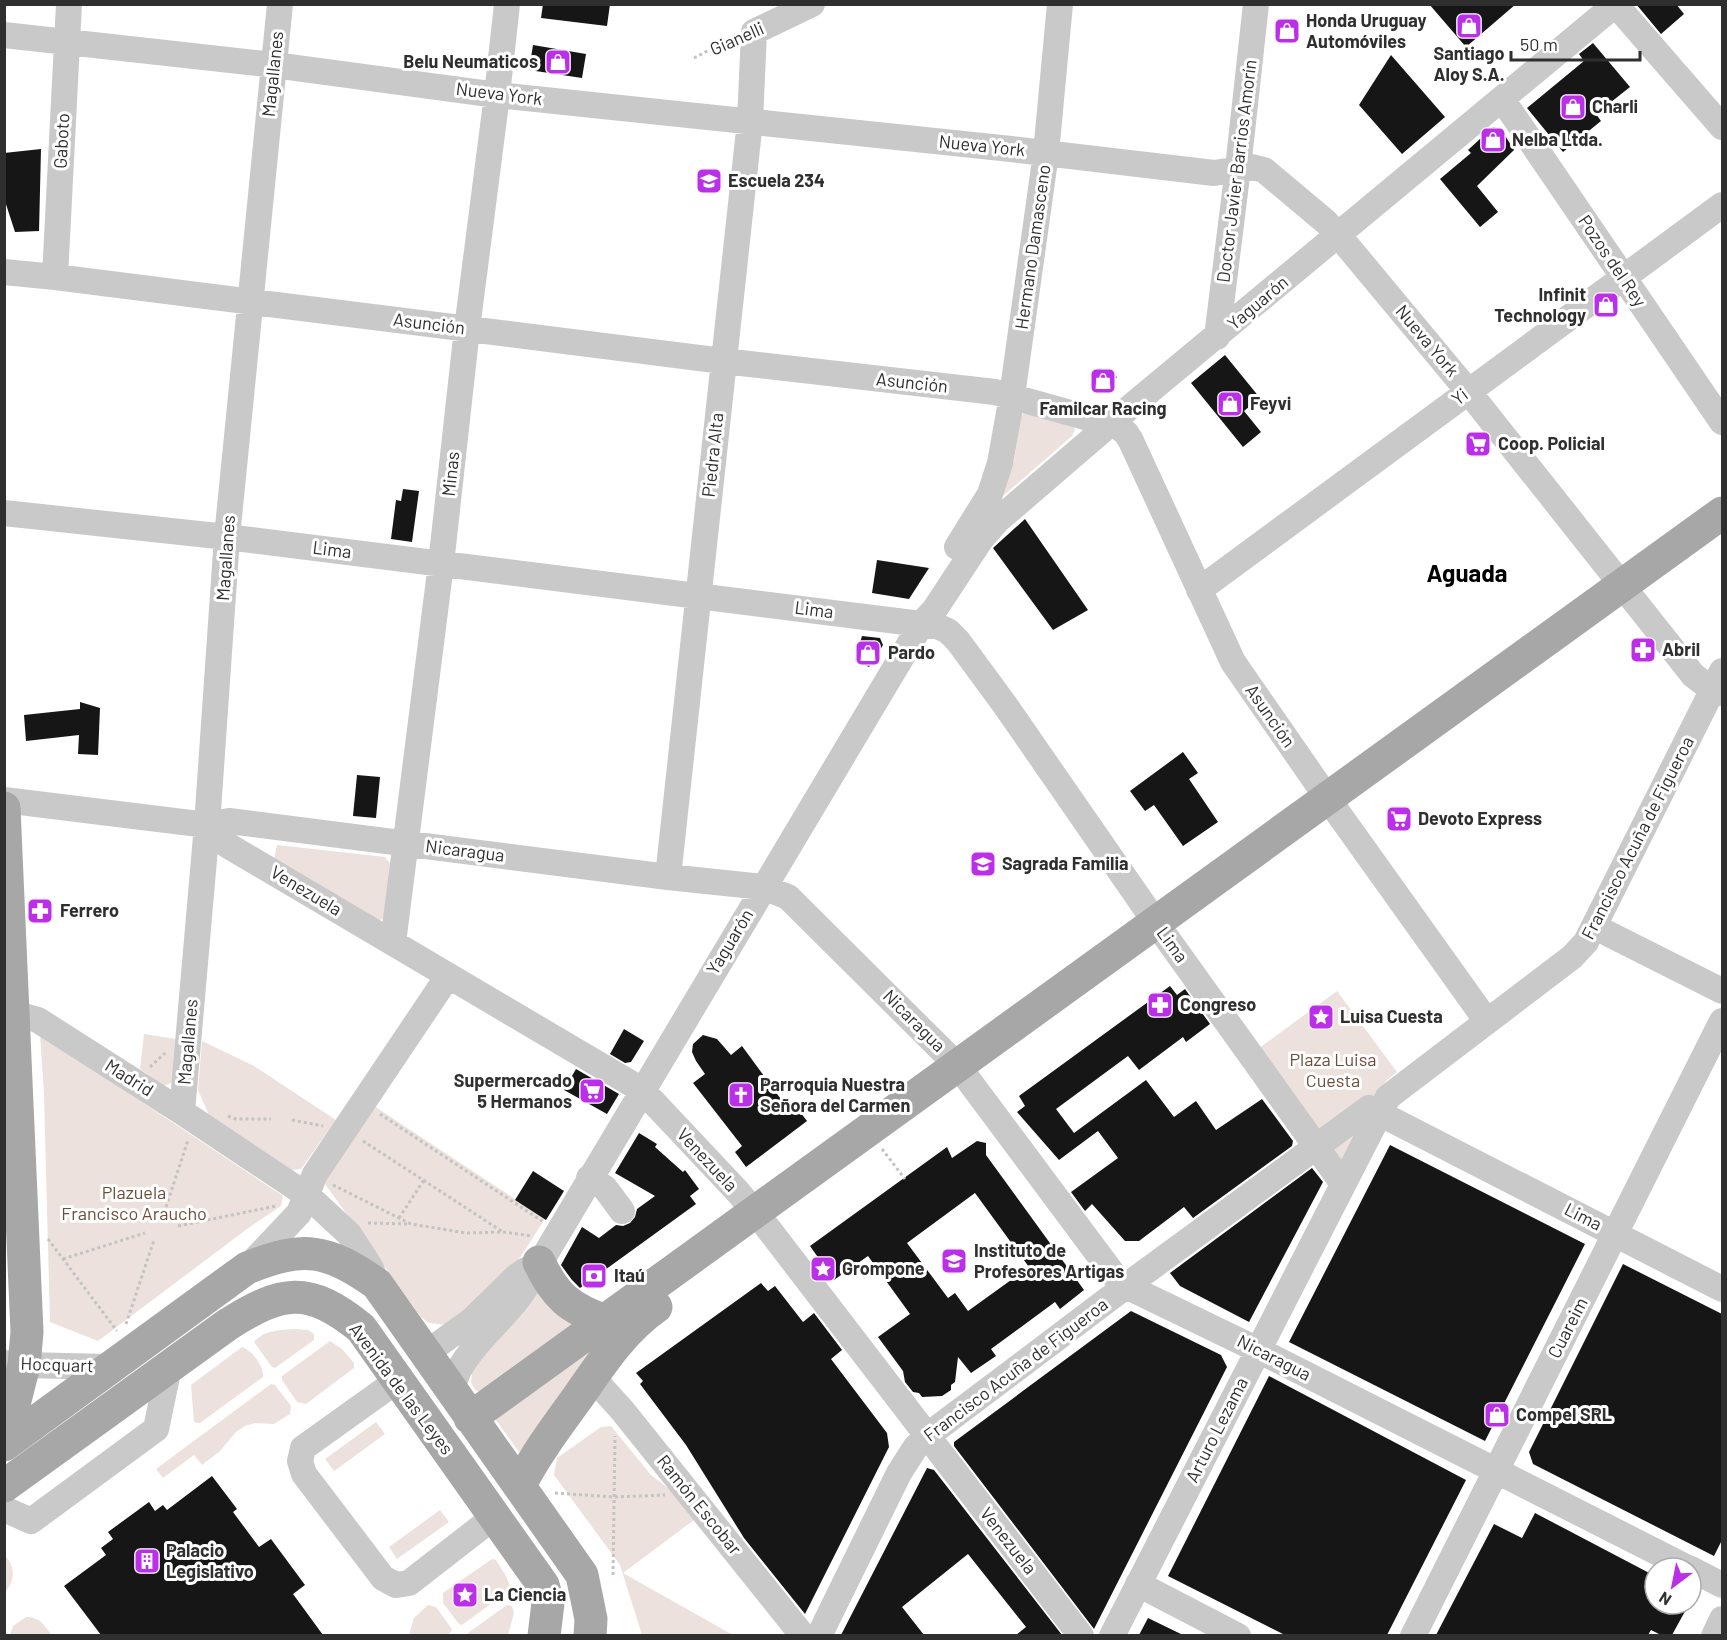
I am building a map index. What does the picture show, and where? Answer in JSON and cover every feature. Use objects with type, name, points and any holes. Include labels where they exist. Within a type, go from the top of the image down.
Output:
[{"type":"main road","points":[[1629,593],[1722,513]]},
{"type":"main road","points":[[543,1585],[533,1528],[535,1493],[544,1443],[610,1352],[647,1313],[761,1220],[964,1073],[1629,593],[1722,536]]},
{"type":"main road","points":[[4,808],[9,1014],[27,1332],[14,1364],[4,1444]]},
{"type":"main road","points":[[470,1418],[606,1321],[880,1146],[964,1073]]},
{"type":"main road","points":[[538,1249],[548,1282],[571,1306],[606,1321]]},
{"type":"main road","points":[[4,1444],[247,1268],[275,1257],[310,1253],[336,1259],[377,1284],[470,1418],[535,1493],[582,1575],[591,1619],[590,1635]]},
{"type":"main road","points":[[208,1296],[256,1306]]},
{"type":"main road","name":"Avenida de las Leyes","points":[[4,1486],[226,1325],[256,1306],[280,1299],[298,1297],[315,1299],[330,1305],[361,1328],[543,1585],[548,1603],[544,1635]]},
{"type":"main road","points":[[361,1328],[424,1354]]},
{"type":"street","name":"Gaboto","points":[[55,277],[69,4]]},
{"type":"street","name":"Magallanes","points":[[186,1122],[226,537],[280,4]]},
{"type":"street","name":"Minas","points":[[393,943],[441,564],[466,329],[498,95],[507,4]]},
{"type":"street","name":"Gianelli","points":[[754,32],[812,4]]},
{"type":"street","name":"Hermano Damasceno","points":[[994,487],[1012,396],[1046,153],[1060,4]]},
{"type":"street","name":"Doctor Javier Barrios Amorín","points":[[1217,337],[1256,4]]},
{"type":"street","name":"Yaguarón","points":[[424,1354],[472,1320],[516,1277],[589,1178],[922,622],[940,602],[988,531],[1111,423],[1616,5]]},
{"type":"street","points":[[1616,5],[1722,127]]},
{"type":"street","name":"Piedra Alta","points":[[668,878],[750,121],[754,32]]},
{"type":"street","name":"Nueva York","points":[[4,35],[274,64],[498,95],[1214,173],[1252,167],[1264,170],[1339,236],[1468,391],[1693,675],[1720,684]]},
{"type":"street","name":"Pozos del Rey","points":[[1502,99],[1722,422]]},
{"type":"street","name":"Yi","points":[[1199,590],[1722,206]]},
{"type":"street","name":"Asunción","points":[[4,272],[723,362],[995,392],[1111,423],[1123,430],[1131,441],[1233,662],[1333,807],[1486,1020]]},
{"type":"street","name":"Yaguarón","points":[[922,622],[923,609],[933,586],[994,487]]},
{"type":"street","name":"Lima","points":[[4,513],[226,537],[922,622],[938,626],[958,641],[1005,705],[1162,931],[1343,1184]]},
{"type":"street","name":"Francisco Acuña de Figueroa","points":[[819,1635],[898,1473],[915,1448],[927,1436],[1317,1146],[1370,1108],[1384,1104],[1486,1020],[1572,957],[1586,942],[1595,927],[1720,684]]},
{"type":"street","name":"Nicaragua","points":[[4,800],[207,825],[229,821],[668,878],[763,887],[788,897],[964,1073],[1116,1278],[1126,1286],[1258,1350],[1664,1556]]},
{"type":"street","name":"Venezuela","points":[[207,825],[227,844],[642,1090],[761,1220],[1081,1635]]},
{"type":"street","points":[[1595,927],[1722,991]]},
{"type":"street","points":[[247,1268],[299,1213],[308,1196],[315,1174],[448,976]]},
{"type":"street","name":"Madrid","points":[[9,1014],[38,1020],[186,1122],[308,1196]]},
{"type":"street","name":"Cuareim","points":[[1413,1635],[1722,1021]]},
{"type":"street","name":"Lima","points":[[1384,1104],[1615,1234],[1722,1289]]},
{"type":"street","name":"Arturo Lezama","points":[[1112,1635],[1384,1104]]},
{"type":"street","points":[[589,1178],[605,1188],[622,1211]]},
{"type":"street","points":[[308,1196],[349,1234],[371,1268],[377,1284]]},
{"type":"street","name":"Yaguarón","points":[[451,1391],[459,1370],[467,1358],[515,1303],[538,1249]]},
{"type":"street","name":"Hocquart","points":[[14,1364],[109,1367]]},
{"type":"street","points":[[4,1509],[31,1521],[156,1429],[169,1367]]},
{"type":"street","name":"Ramón Escobar","points":[[592,1377],[622,1410],[803,1635]]},
{"type":"street","points":[[398,1380],[303,1448],[300,1461],[304,1473],[383,1578],[396,1586],[409,1583],[494,1517]]},
{"type":"street","name":"Nicaragua","points":[[1703,1576],[1722,1585]]},
{"type":"street","points":[[1138,1584],[1238,1635]]},
{"type":"street","points":[[1714,1635],[1722,1619]]},
{"type":"path","name":"Gianelli","points":[[694,58],[737,35],[754,32]]},
{"type":"path","points":[[142,1074],[171,1047]]},
{"type":"path","points":[[372,1109],[546,1224]]},
{"type":"path","points":[[227,1115],[236,1119],[271,1119]]},
{"type":"path","points":[[292,1120],[330,1127]]},
{"type":"path","points":[[166,1207],[186,1122]]},
{"type":"path","points":[[354,1135],[503,1232],[538,1249]]},
{"type":"path","points":[[880,1146],[905,1179]]},
{"type":"path","points":[[399,1218],[424,1180]]},
{"type":"path","points":[[328,1182],[411,1224]]},
{"type":"path","points":[[178,1226],[277,1206]]},
{"type":"path","points":[[357,1223],[411,1224],[466,1233],[503,1232]]},
{"type":"path","points":[[63,1259],[145,1233]]},
{"type":"path","points":[[45,1235],[117,1331]]},
{"type":"path","points":[[126,1324],[154,1240]]},
{"type":"path","points":[[613,1575],[615,1426]]},
{"type":"path","points":[[535,1493],[614,1497],[666,1495]]},
{"type":"green space","points":[[1024,412],[1072,425],[1075,430],[1072,436],[1003,496],[1000,491],[1014,461],[1021,416]]},
{"type":"green space","points":[[277,845],[385,857],[390,863],[384,918],[378,921],[274,860]]},
{"type":"green space","name":"Plaza Luisa Cuesta","points":[[1337,991],[1397,1072],[1386,1081],[1342,1164],[1258,1049]]},
{"type":"green space","name":"Plazuela Francisco Araucho","points":[[40,1034],[283,1196],[281,1206],[98,1341],[50,1322],[44,1095]]},
{"type":"green space","points":[[144,1034],[176,1039],[173,1082],[164,1086],[140,1069]]},
{"type":"green space","points":[[202,1041],[254,1066],[336,1120],[301,1169],[292,1170],[209,1115],[198,1090]]},
{"type":"green space","points":[[371,1104],[545,1219],[521,1256],[501,1280],[447,1325],[429,1323],[421,1317],[325,1184],[326,1172]]},
{"type":"green space","points":[[542,1284],[584,1321],[480,1392],[475,1390],[471,1382],[473,1365]]},
{"type":"green space","points":[[294,1329],[308,1330],[314,1334],[314,1340],[275,1368],[272,1367],[254,1342],[267,1333]]},
{"type":"green space","points":[[330,1341],[342,1349],[354,1363],[354,1368],[306,1404],[297,1402],[282,1380],[282,1376]]},
{"type":"green space","points":[[592,1344],[599,1348],[534,1437],[519,1452],[493,1416]]},
{"type":"green space","points":[[242,1347],[257,1359],[262,1368],[263,1377],[200,1423],[196,1423],[191,1385]]},
{"type":"green space","points":[[271,1384],[275,1385],[291,1406],[290,1414],[274,1424],[255,1423],[245,1426],[202,1465],[194,1455],[163,1478],[156,1469]]},
{"type":"green space","points":[[376,1422],[385,1434],[334,1471],[325,1459]]},
{"type":"green space","points":[[611,1426],[651,1475],[669,1489],[694,1520],[623,1573],[733,1635],[642,1635],[620,1565],[554,1475],[557,1458],[601,1427]]},
{"type":"green space","points":[[440,1510],[449,1522],[397,1559],[389,1547]]},
{"type":"green space","points":[[4,1555],[11,1564],[13,1574],[11,1583],[5,1592]]},
{"type":"green space","points":[[492,1559],[496,1560],[511,1589],[462,1625],[459,1624],[443,1603],[443,1593]]},
{"type":"green space","points":[[428,1605],[436,1607],[452,1629],[451,1632],[447,1635],[409,1635],[414,1618]]},
{"type":"green space","points":[[507,1605],[512,1606],[514,1613],[508,1635],[468,1635],[468,1633]]},
{"type":"green space","points":[[26,1617],[38,1620],[52,1635],[10,1635],[13,1626]]},
{"type":"building","points":[[543,4],[610,4],[607,26],[541,18]]},
{"type":"building","name":"Santiago Aloy S.A.","points":[[1429,4],[1516,4],[1466,47]]},
{"type":"building","points":[[1636,4],[1676,4],[1684,14],[1661,34]]},
{"type":"building","points":[[1593,43],[1630,87],[1596,114],[1601,121],[1563,152],[1527,108],[1584,61],[1579,54]]},
{"type":"building","name":"Belu Neumaticos","points":[[533,45],[586,54],[582,78],[529,70]]},
{"type":"building","points":[[1391,55],[1445,117],[1402,154],[1359,105]]},
{"type":"building","points":[[1493,127],[1501,129],[1514,150],[1477,186],[1498,212],[1480,227],[1440,179],[1471,153],[1468,150]]},
{"type":"building","points":[[41,149],[39,231],[15,232],[4,198],[4,153]]},
{"type":"building","name":"Feyvi","points":[[1225,355],[1260,398],[1244,411],[1261,432],[1243,447],[1191,383]]},
{"type":"building","name":"Familcar Racing","points":[[1099,368],[1117,377],[1102,391],[1090,385]]},
{"type":"building","points":[[403,489],[419,491],[412,542],[391,539],[396,500],[401,501]]},
{"type":"building","points":[[1025,519],[1088,610],[1053,630],[993,548]]},
{"type":"building","points":[[877,560],[929,568],[909,599],[872,593]]},
{"type":"building","name":"Pardo","points":[[862,636],[880,638],[883,645],[869,667],[855,660]]},
{"type":"building","points":[[80,702],[100,708],[98,755],[78,754],[79,735],[26,741],[24,715],[80,709]]},
{"type":"building","points":[[1183,752],[1198,773],[1189,779],[1218,822],[1183,846],[1154,805],[1145,811],[1130,791]]},
{"type":"building","points":[[357,775],[380,777],[376,818],[353,816]]},
{"type":"building","points":[[1170,986],[1177,995],[1185,989],[1210,1024],[1186,1042],[1183,1037],[1139,1070],[1128,1056],[1056,1109],[1074,1133],[1146,1080],[1174,1117],[1196,1101],[1216,1130],[1262,1099],[1293,1141],[1292,1146],[1193,1218],[1184,1207],[1139,1241],[1125,1241],[1092,1204],[1085,1211],[1071,1192],[1118,1158],[1098,1131],[1059,1160],[1017,1112],[1025,1106],[1019,1096]]},
{"type":"building","points":[[624,1029],[644,1041],[631,1062],[625,1063],[610,1054]]},
{"type":"building","name":"Parroquia Nuestra Señora del Carmen","points":[[703,1035],[717,1039],[731,1055],[742,1046],[791,1113],[797,1108],[807,1121],[746,1167],[735,1152],[742,1146],[693,1083],[705,1074],[692,1052],[693,1044]]},
{"type":"building","name":"Supermercado 5 Hermanos","points":[[576,1069],[619,1094],[607,1114],[564,1090]]},
{"type":"building","points":[[639,1133],[657,1144],[655,1147],[683,1172],[685,1170],[699,1189],[690,1196],[696,1204],[580,1288],[561,1265],[582,1227],[599,1238],[616,1225],[623,1226],[630,1223],[637,1209],[655,1196],[615,1173]]},
{"type":"building","name":"Instituto de Profesores Artigas","points":[[977,1141],[986,1143],[986,1155],[1084,1290],[1060,1309],[1055,1302],[991,1349],[996,1356],[971,1373],[958,1357],[955,1382],[951,1385],[951,1390],[942,1396],[922,1397],[919,1393],[913,1392],[905,1382],[903,1371],[878,1337],[910,1314],[868,1256],[834,1280],[810,1246],[947,1147],[952,1158]],"holes":[[[975,1193],[1029,1267],[968,1311],[955,1293],[948,1298],[907,1243]]]},
{"type":"building","points":[[1390,1145],[1585,1244],[1485,1441],[1289,1342]]},
{"type":"building","points":[[1312,1168],[1323,1182],[1249,1322],[1180,1286],[1170,1273]]},
{"type":"building","points":[[533,1171],[564,1191],[546,1220],[515,1200]]},
{"type":"building","points":[[1623,1264],[1722,1314],[1722,1540],[1714,1556],[1533,1464],[1529,1452]]},
{"type":"building","points":[[761,1283],[768,1291],[775,1286],[803,1322],[814,1313],[842,1350],[831,1359],[887,1433],[889,1447],[805,1614],[744,1538],[686,1445],[640,1384],[643,1381],[636,1373]]},
{"type":"building","points":[[1131,1311],[1221,1355],[1227,1367],[1094,1629],[954,1446],[954,1442]]},
{"type":"building","points":[[1269,1376],[1466,1480],[1387,1635],[1285,1635],[1168,1576]]},
{"type":"building","points":[[927,1468],[934,1470],[1062,1635],[1016,1635],[1026,1627],[968,1554],[902,1607],[924,1635],[841,1635]]},
{"type":"building","name":"Palacio Legislativo","points":[[212,1476],[237,1509],[233,1512],[259,1547],[271,1539],[305,1585],[293,1594],[323,1635],[101,1635],[64,1586],[106,1555],[101,1548],[113,1539],[108,1532],[149,1502],[155,1511],[163,1505],[167,1510]]},
{"type":"building","points":[[1535,1513],[1643,1570],[1643,1616],[1682,1616],[1672,1635],[1661,1635],[1651,1630],[1648,1635],[1436,1635],[1494,1524],[1522,1538]]},
{"type":"building","points":[[1148,1618],[1183,1635],[1139,1635]]},
{"type":"place","name":"Santiago Aloy S.A.","points":[[1469,26]]},
{"type":"place","name":"Honda Uruguay Automóviles","points":[[1287,31]]},
{"type":"place","name":"Belu Neumaticos","points":[[558,62]]},
{"type":"place","name":"Charli","points":[[1573,107]]},
{"type":"place","name":"Nelba Ltda.","points":[[1493,140]]},
{"type":"place","name":"Escuela 234","points":[[709,181]]},
{"type":"place","name":"Infinit Technology","points":[[1606,305]]},
{"type":"place","name":"Familcar Racing","points":[[1103,381]]},
{"type":"place","name":"Feyvi","points":[[1230,404]]},
{"type":"place","name":"Coop. Policial","points":[[1478,444]]},
{"type":"place","name":"Abril","points":[[1643,650]]},
{"type":"place","name":"Pardo","points":[[868,653]]},
{"type":"place","name":"Devoto Express","points":[[1399,819]]},
{"type":"place","name":"Sagrada Familia","points":[[983,864]]},
{"type":"place","name":"Ferrero","points":[[40,911]]},
{"type":"place","name":"Congreso","points":[[1160,1005]]},
{"type":"place","name":"Luisa Cuesta","points":[[1321,1017]]},
{"type":"place","name":"Supermercado 5 Hermanos","points":[[592,1091]]},
{"type":"place","name":"Parroquia Nuestra Señora del Carmen","points":[[741,1095]]},
{"type":"place","name":"Instituto de Profesores Artigas","points":[[954,1261]]},
{"type":"place","name":"Grompone","points":[[823,1269]]},
{"type":"place","name":"Itaú","points":[[594,1276]]},
{"type":"place","name":"Compel SRL","points":[[1497,1415]]},
{"type":"place","name":"Palacio Legislativo","points":[[147,1561]]},
{"type":"place","name":"La Ciencia","points":[[465,1595]]},
{"type":"district","name":"Aguada","points":[[1467,574]]}]
